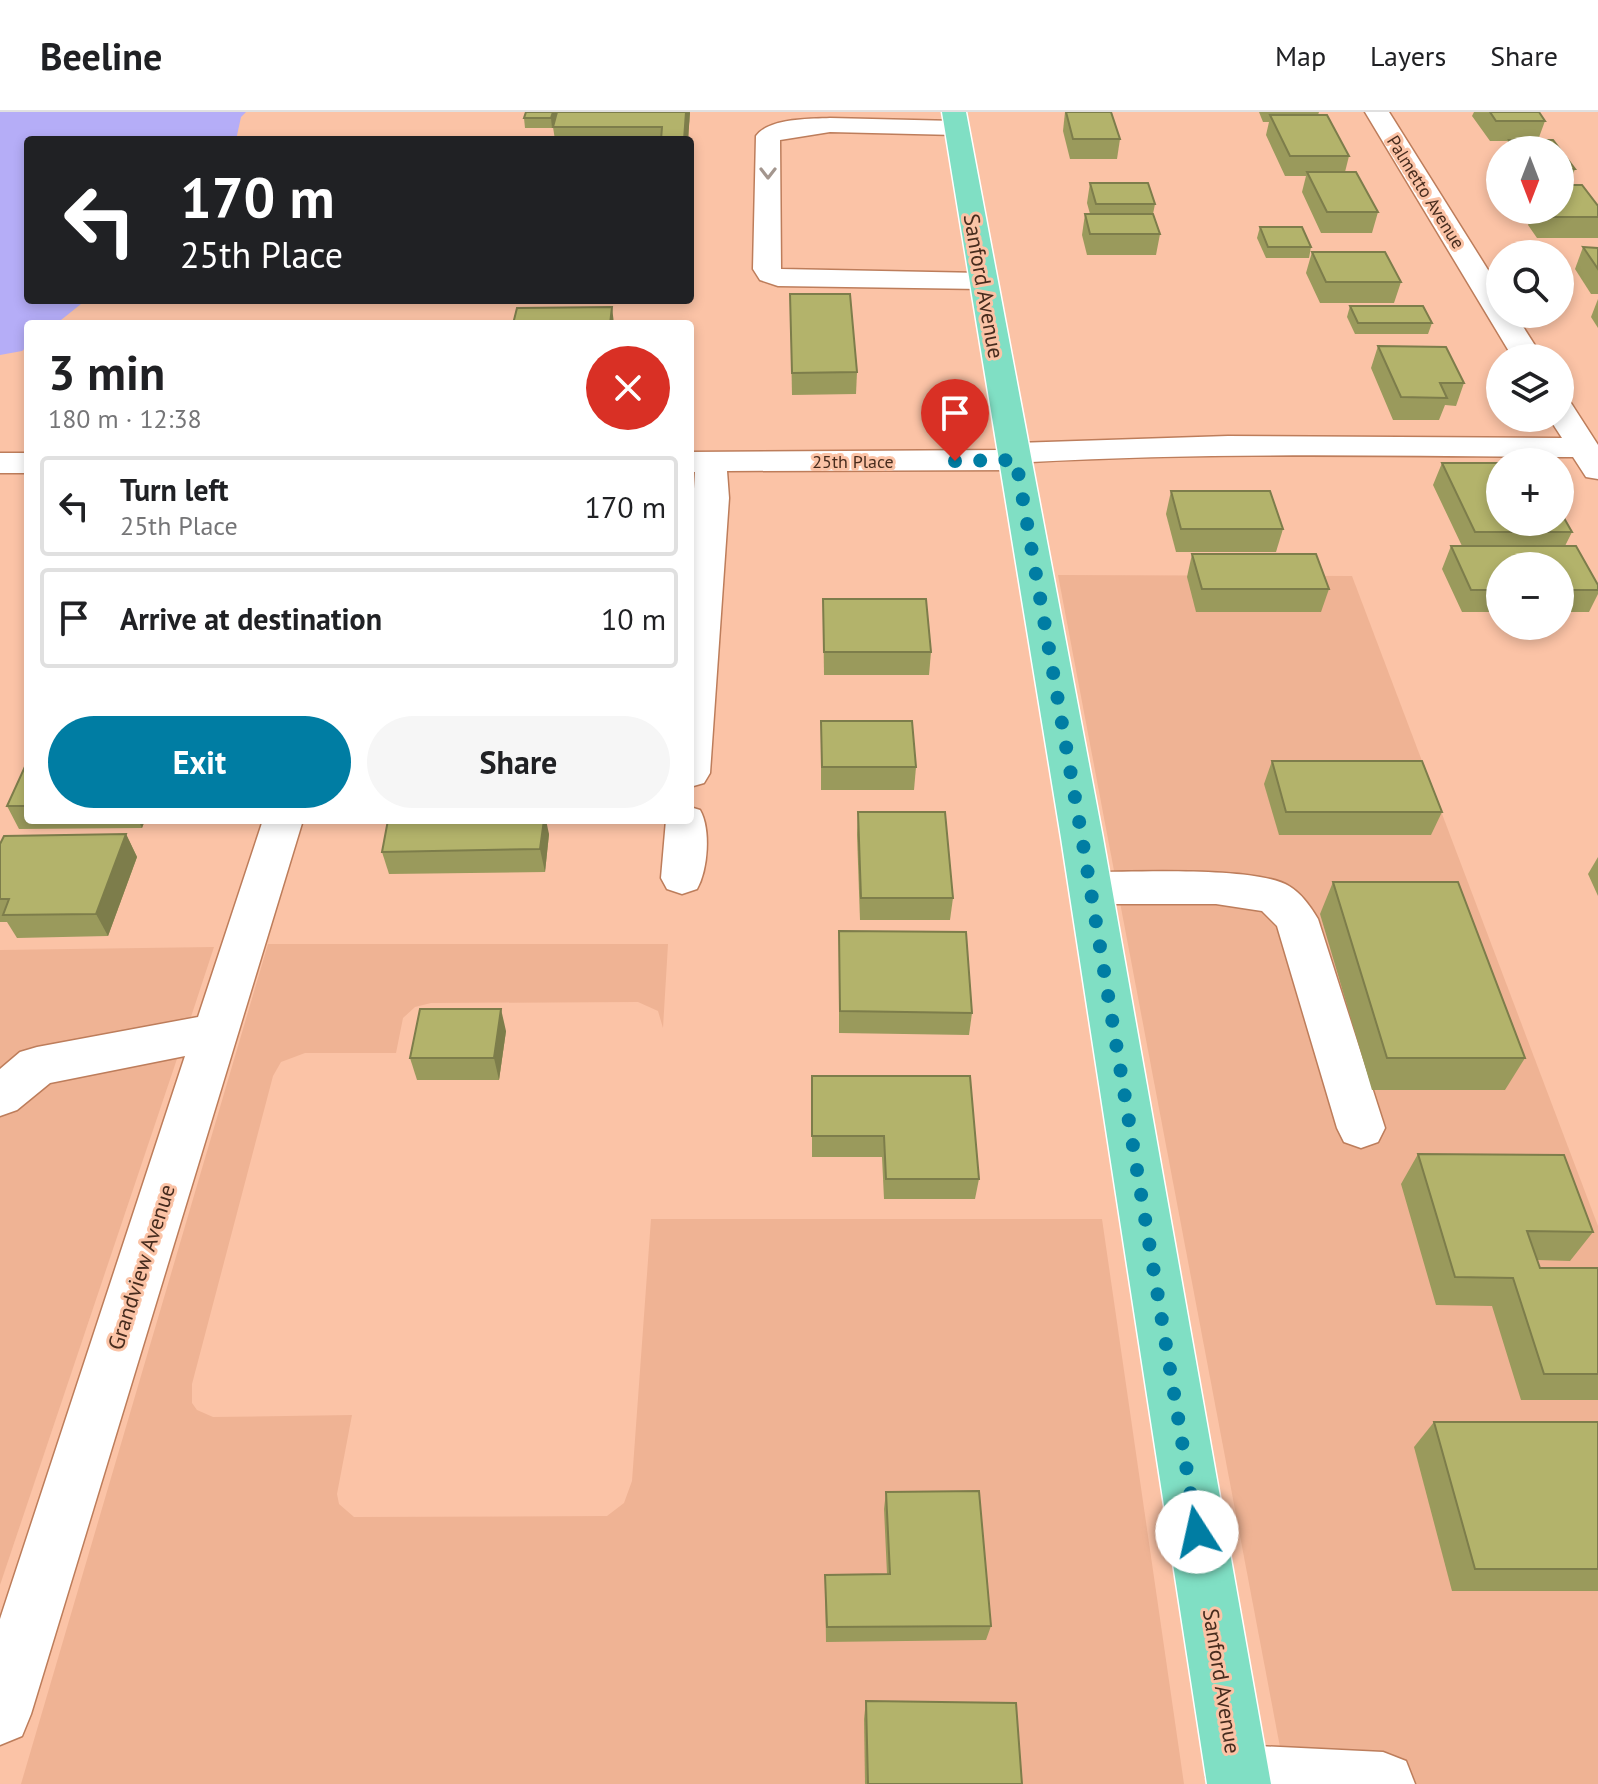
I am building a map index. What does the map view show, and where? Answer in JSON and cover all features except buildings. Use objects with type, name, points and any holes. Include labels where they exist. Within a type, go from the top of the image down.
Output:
[{"type":"main road","name":"Sanford Avenue","points":[[955,120],[1091,888],[1238,1780]]},
{"type":"street","name":"Palmetto Avenue","points":[[1377,112],[1486,289]]},
{"type":"street","points":[[955,120],[781,128],[768,136],[767,269],[778,278],[982,281]]},
{"type":"street","points":[[1574,432],[1591,460]]},
{"type":"street","name":"25th Place","points":[[701,462],[1015,457],[1097,448],[1235,445],[1591,460]]},
{"type":"street","points":[[694,723],[712,498],[701,462]]},
{"type":"street","points":[[0,463],[24,463]]},
{"type":"street","name":"Grandview Avenue","points":[[0,1714],[282,824]]},
{"type":"street","points":[[682,878],[686,824]]},
{"type":"street","points":[[1091,888],[1216,888],[1274,897],[1296,919],[1361,1128]]},
{"type":"street","points":[[0,1096],[37,1066],[216,1032]]},
{"type":"street","points":[[1238,1780],[1383,1784]]},
{"type":"shaded area","points":[[0,112],[246,112],[241,117],[237,136],[24,136],[24,304],[81,304],[61,320],[24,320],[24,349],[0,355]]},
{"type":"shaded area","points":[[1058,575],[1352,576],[1598,1226],[1598,1784],[1287,1784]]},
{"type":"shaded area","points":[[268,944],[668,944],[663,1028],[658,1011],[638,1002],[431,1003],[415,1007],[403,1018],[396,1053],[305,1053],[281,1062],[273,1076],[192,1384],[192,1403],[197,1410],[213,1417],[352,1415],[337,1494],[339,1504],[354,1517],[607,1516],[624,1503],[632,1481],[651,1219],[1102,1219],[1184,1784],[21,1784]]},
{"type":"shaded area","points":[[214,947],[186,1032],[0,1585],[0,950]]},
{"type":"route","points":[[955,461],[1016,460],[1197,1532]]}]
